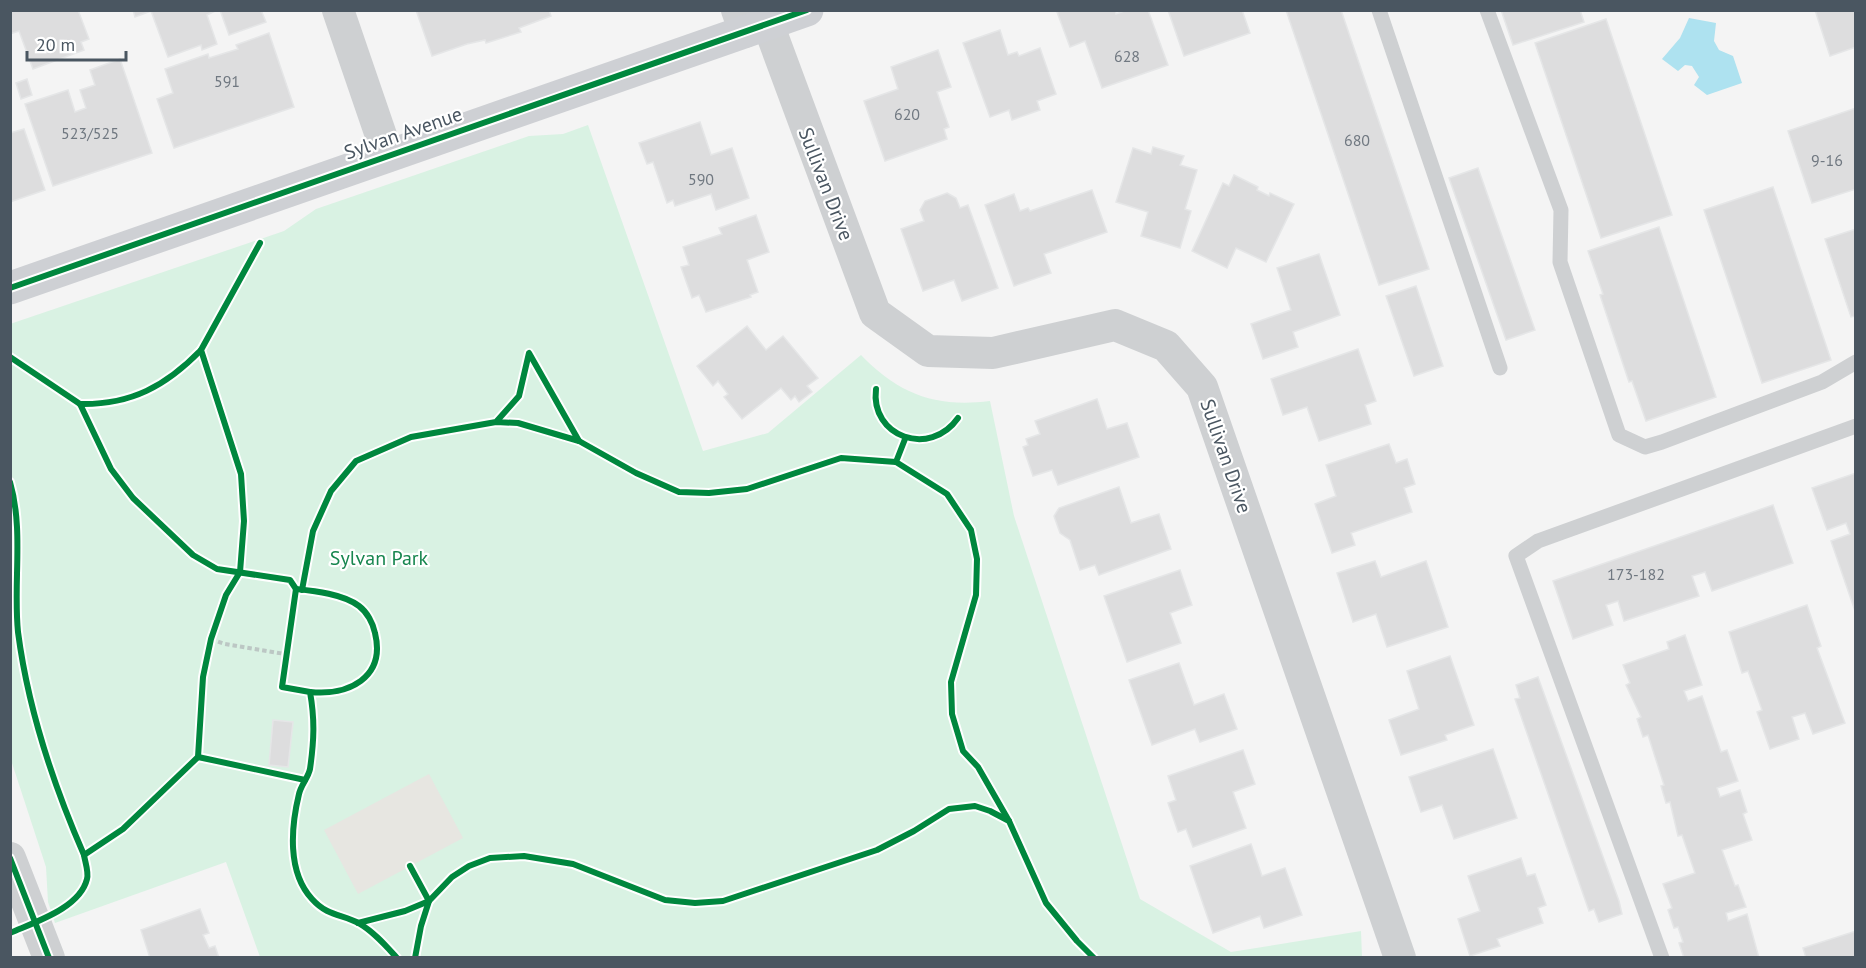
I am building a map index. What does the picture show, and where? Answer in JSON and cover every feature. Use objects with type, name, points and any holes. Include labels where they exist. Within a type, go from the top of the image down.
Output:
[{"type":"street","points":[[338,10],[388,156]]},
{"type":"street","name":"Sylvan Avenue","points":[[10,288],[388,156],[750,22],[807,10]]},
{"type":"street","name":"Sullivan Drive","points":[[750,22],[875,313],[928,351],[993,353],[1115,325],[1166,346],[1202,387],[1400,957]]},
{"type":"street","points":[[10,858],[49,957]]},
{"type":"lane","points":[[1379,10],[1500,368]]},
{"type":"lane","points":[[1487,10],[1561,210],[1560,262],[1619,435],[1645,447],[1662,442],[1822,382],[1856,362]]},
{"type":"lane","points":[[1662,957],[1516,556],[1538,541],[1856,426]]},
{"type":"path","points":[[209,649],[215,628]]},
{"type":"path","points":[[211,639],[225,644],[285,654]]},
{"type":"path","points":[[284,665],[287,643]]},
{"type":"green space","name":"Sylvan Park","points":[[588,125],[703,451],[768,433],[861,355],[889,380],[919,395],[952,402],[990,401],[1014,516],[1140,899],[1231,952],[1361,931],[1362,957],[260,957],[226,862],[55,923],[48,902],[46,867],[11,760],[10,324],[284,231],[316,209],[529,136],[563,134]]},
{"type":"sand","points":[[429,774],[463,838],[358,894],[324,830]]},
{"type":"water","points":[[1689,18],[1716,23],[1714,41],[1719,50],[1733,56],[1742,83],[1707,95],[1694,85],[1699,77],[1692,66],[1685,65],[1678,71],[1662,59],[1680,38]]},
{"type":"building","points":[[10,10],[78,10],[89,39],[81,42],[84,50],[33,69],[19,31],[10,34]]},
{"type":"building","points":[[133,10],[217,10],[207,15],[217,44],[202,50],[201,45],[168,57],[151,11],[135,17]]},
{"type":"building","points":[[220,10],[261,10],[266,22],[229,35]]},
{"type":"building","points":[[416,10],[549,10],[551,16],[519,28],[521,32],[486,43],[485,40],[467,44],[432,56]]},
{"type":"building","points":[[1062,10],[1115,10],[1116,14],[1127,10],[1148,10],[1168,65],[1102,88],[1085,41],[1070,47],[1057,12]]},
{"type":"building","points":[[1168,10],[1242,10],[1250,33],[1184,56]]},
{"type":"building","points":[[1286,10],[1341,10],[1429,269],[1379,285]]},
{"type":"building","points":[[1501,10],[1580,10],[1584,22],[1513,45]]},
{"type":"building","points":[[1815,10],[1856,10],[1856,47],[1830,56]]},
{"type":"building","points":[[1606,19],[1672,215],[1601,238],[1535,43]]},
{"type":"building","points":[[1000,30],[1008,55],[1017,52],[1019,56],[1040,48],[1056,94],[1037,101],[1040,110],[1012,120],[1009,110],[990,117],[963,43]]},
{"type":"building","points":[[269,33],[294,107],[174,148],[157,99],[173,93],[165,69],[208,54],[209,58],[238,49],[236,45]]},
{"type":"building","points":[[938,50],[951,87],[937,92],[949,127],[944,129],[947,139],[885,161],[864,101],[898,89],[891,67]]},
{"type":"building","points":[[120,59],[152,153],[53,186],[25,104],[68,90],[75,112],[86,108],[80,90],[95,85],[90,70]]},
{"type":"building","points":[[27,79],[32,95],[21,99],[16,83]]},
{"type":"building","points":[[1856,108],[1856,189],[1812,203],[1788,131]]},
{"type":"building","points":[[700,122],[711,155],[732,148],[749,198],[716,210],[711,194],[675,206],[673,200],[667,203],[653,162],[647,164],[639,143]]},
{"type":"building","points":[[24,129],[45,190],[10,202],[10,133]]},
{"type":"building","points":[[1153,147],[1184,156],[1180,165],[1197,170],[1185,209],[1191,211],[1180,248],[1141,236],[1148,212],[1116,202],[1133,148],[1151,154]]},
{"type":"building","points":[[1478,168],[1535,330],[1506,340],[1449,178]]},
{"type":"building","points":[[1234,175],[1258,187],[1257,190],[1269,196],[1270,193],[1294,204],[1266,262],[1236,248],[1227,268],[1192,251],[1223,183],[1229,186]]},
{"type":"building","points":[[1773,187],[1831,360],[1762,383],[1704,210]]},
{"type":"building","points":[[1092,190],[1107,232],[1044,254],[1051,273],[1014,286],[985,205],[1014,194],[1020,211],[1028,208],[1030,211]]},
{"type":"building","points":[[947,193],[956,198],[960,208],[968,205],[998,288],[962,301],[954,280],[923,291],[901,229],[924,221],[920,210],[925,201]]},
{"type":"building","points":[[756,215],[769,252],[747,260],[758,292],[750,295],[751,297],[706,312],[699,295],[692,298],[681,267],[689,265],[683,247],[722,234],[719,228]]},
{"type":"building","points":[[1659,227],[1716,397],[1646,421],[1632,381],[1629,382],[1588,251]]},
{"type":"building","points":[[1856,229],[1856,316],[1851,317],[1825,239]]},
{"type":"building","points":[[1319,254],[1340,315],[1293,332],[1298,347],[1263,359],[1251,324],[1291,310],[1277,268]]},
{"type":"building","points":[[1416,286],[1443,366],[1414,376],[1386,296]]},
{"type":"building","points":[[747,326],[766,350],[783,336],[818,378],[807,386],[812,392],[799,402],[795,396],[791,400],[781,388],[742,419],[724,397],[728,394],[718,381],[713,386],[697,366]]},
{"type":"building","points":[[1358,349],[1376,401],[1365,405],[1371,424],[1319,441],[1307,407],[1283,415],[1271,379]]},
{"type":"building","points":[[1097,399],[1107,429],[1127,423],[1139,457],[1058,485],[1052,470],[1033,476],[1023,447],[1028,445],[1026,439],[1040,434],[1035,421]]},
{"type":"building","points":[[1389,444],[1396,463],[1407,459],[1415,484],[1404,488],[1412,512],[1351,533],[1355,545],[1332,553],[1315,504],[1336,496],[1326,465]]},
{"type":"building","points":[[1856,473],[1856,614],[1831,541],[1850,534],[1846,523],[1827,530],[1812,488]]},
{"type":"building","points":[[1119,487],[1131,523],[1159,514],[1171,549],[1099,575],[1095,565],[1080,570],[1070,540],[1060,533],[1054,516],[1059,508]]},
{"type":"building","points":[[1773,505],[1793,563],[1712,591],[1705,572],[1692,576],[1699,596],[1624,621],[1618,601],[1606,605],[1613,625],[1573,639],[1553,581]]},
{"type":"building","points":[[1375,561],[1381,577],[1426,561],[1448,627],[1387,647],[1376,614],[1353,622],[1337,573]]},
{"type":"building","points":[[1180,570],[1192,605],[1170,613],[1181,643],[1127,662],[1104,596]]},
{"type":"building","points":[[1807,605],[1821,646],[1817,648],[1845,723],[1813,734],[1805,713],[1792,717],[1799,739],[1770,749],[1757,712],[1762,710],[1748,671],[1742,673],[1729,632]]},
{"type":"building","points":[[1685,635],[1702,685],[1684,691],[1688,701],[1702,696],[1721,752],[1727,750],[1738,781],[1717,788],[1720,797],[1740,790],[1747,812],[1743,814],[1752,840],[1722,850],[1735,886],[1738,885],[1746,907],[1726,913],[1728,921],[1747,914],[1759,958],[1684,958],[1679,943],[1683,942],[1678,927],[1674,928],[1668,910],[1672,908],[1663,884],[1695,873],[1682,835],[1678,836],[1670,802],[1666,803],[1661,786],[1664,785],[1648,735],[1643,737],[1637,719],[1641,717],[1626,685],[1630,683],[1623,665],[1669,649],[1667,642]]},
{"type":"building","points":[[1450,656],[1474,725],[1445,735],[1447,740],[1401,755],[1389,720],[1419,709],[1407,671]]},
{"type":"building","points":[[1179,663],[1194,705],[1224,694],[1237,729],[1200,742],[1195,729],[1152,745],[1129,680]]},
{"type":"building","points":[[1538,677],[1619,901],[1622,914],[1599,922],[1594,909],[1589,911],[1515,699],[1520,698],[1516,685]]},
{"type":"building","points":[[273,720],[293,722],[288,767],[269,765]]},
{"type":"building","points":[[1493,749],[1517,818],[1454,839],[1442,805],[1421,812],[1409,777]]},
{"type":"building","points":[[1243,750],[1255,784],[1233,792],[1246,828],[1193,847],[1186,829],[1178,832],[1168,803],[1176,800],[1168,776]]},
{"type":"building","points":[[1251,844],[1262,876],[1285,868],[1302,915],[1264,928],[1260,916],[1213,933],[1190,866]]},
{"type":"building","points":[[1521,858],[1527,876],[1535,874],[1546,905],[1538,908],[1543,923],[1497,939],[1500,946],[1470,956],[1458,919],[1480,911],[1468,876]]},
{"type":"building","points":[[200,909],[209,933],[203,935],[209,948],[215,946],[219,958],[150,958],[141,930]]},
{"type":"building","points":[[1856,931],[1856,958],[1806,958],[1803,948]]},
{"type":"cycle path","points":[[10,288],[807,10]]},
{"type":"cycle path","points":[[10,482],[16,519],[17,613],[22,661],[43,746],[84,855],[123,829],[198,757],[203,677],[211,639],[226,595],[240,572],[244,521],[241,474],[201,350],[260,243]]},
{"type":"cycle path","points":[[80,404],[116,401],[146,391],[174,374],[201,350]]},
{"type":"cycle path","points":[[302,590],[313,531],[331,491],[356,461],[411,437],[496,422],[518,423],[579,441],[529,353],[519,396],[496,422]]},
{"type":"cycle path","points":[[10,357],[80,404],[111,469],[133,498],[193,555],[217,569],[290,580],[296,589],[337,596],[365,611],[374,629],[377,649],[375,662],[369,672],[361,681],[350,687],[338,691],[310,692]]},
{"type":"cycle path","points":[[876,389],[877,406],[882,419],[892,430],[904,436],[918,439],[933,437],[946,430],[958,418]]},
{"type":"cycle path","points":[[905,439],[896,462],[947,494],[971,530],[977,559],[976,595],[951,682],[952,714],[963,751],[978,767],[1009,821]]},
{"type":"cycle path","points":[[579,441],[636,473],[679,492],[709,493],[747,489],[841,458],[896,462]]},
{"type":"cycle path","points":[[296,589],[282,687],[310,692],[313,712],[310,769],[300,791],[294,821],[293,849],[298,876],[304,888],[318,905],[365,927],[397,958]]},
{"type":"cycle path","points":[[198,757],[305,780]]},
{"type":"cycle path","points":[[358,923],[405,911],[429,901],[452,877],[469,866],[490,858],[524,856],[573,864],[665,900],[695,903],[723,901],[877,850],[949,809],[975,806],[1009,821],[1046,903],[1094,958]]},
{"type":"cycle path","points":[[10,933],[44,919],[76,898],[87,879],[84,855]]},
{"type":"cycle path","points":[[10,858],[49,958]]},
{"type":"cycle path","points":[[410,866],[429,901],[421,926],[415,958]]}]
